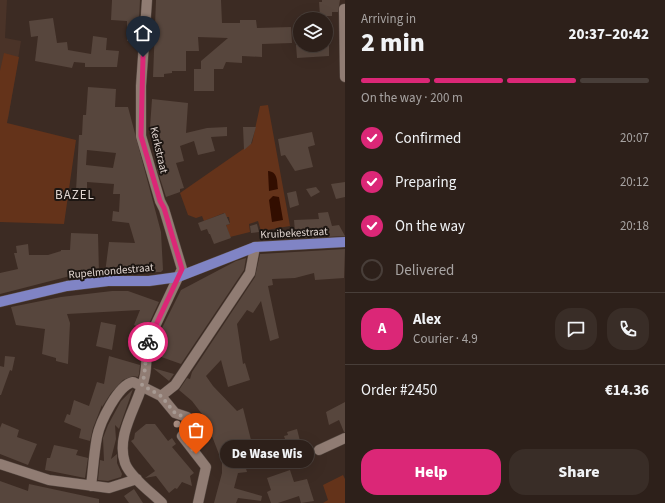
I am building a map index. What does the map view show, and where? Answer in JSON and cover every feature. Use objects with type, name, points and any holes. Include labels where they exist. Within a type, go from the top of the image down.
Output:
[{"type":"main road","name":"Kruibekestraat","points":[[178,277],[255,246],[345,242]]},
{"type":"main road","name":"Rupelmondestraat","points":[[0,302],[67,286],[108,281],[149,281],[178,277]]},
{"type":"street","name":"Kerkstraat","points":[[147,0],[141,86],[141,136],[182,269],[178,277]]},
{"type":"street","points":[[344,6],[345,77]]},
{"type":"street","points":[[161,396],[175,384],[250,273],[255,246]]},
{"type":"street","points":[[162,503],[137,479],[125,464],[123,447],[124,434],[145,374],[148,341],[178,277]]},
{"type":"street","points":[[91,486],[98,435],[103,422],[121,389],[129,382],[133,382],[142,385],[161,396],[175,413],[186,418],[188,428],[182,436],[206,468],[198,503]]},
{"type":"street","points":[[319,450],[345,438]]},
{"type":"street","points":[[0,464],[49,480],[109,488],[137,479]]},
{"type":"shaded area","points":[[0,0],[7,0],[5,38],[21,41],[8,119],[0,118]]},
{"type":"shaded area","points":[[4,53],[19,57],[7,123],[76,140],[64,224],[0,222],[0,71]]},
{"type":"shaded area","points":[[268,105],[290,226],[261,231],[258,221],[249,224],[250,232],[230,237],[226,225],[230,224],[229,217],[226,217],[224,213],[204,221],[202,216],[196,218],[188,215],[180,193],[252,143],[260,106]]},
{"type":"shaded area","points":[[268,171],[274,173],[277,180],[278,189],[269,191]]},
{"type":"shaded area","points":[[273,196],[279,197],[283,220],[272,222],[269,200]]},
{"type":"shaded area","points":[[343,475],[345,479],[345,503],[323,503],[328,500],[323,485]]},
{"type":"building","points":[[112,0],[140,0],[138,42],[127,41],[127,21],[111,20]]},
{"type":"building","points":[[156,0],[221,0],[222,23],[240,23],[240,20],[256,20],[257,28],[291,27],[292,43],[262,44],[262,57],[242,56],[242,63],[226,62],[223,69],[214,69],[214,91],[194,91],[194,69],[201,69],[201,61],[228,38],[198,37],[199,51],[186,51],[186,71],[172,71],[172,73],[164,74],[164,77],[153,77]]},
{"type":"building","points":[[322,0],[340,0],[338,12],[320,12],[319,2],[322,2]]},
{"type":"building","points":[[53,18],[57,43],[67,42],[68,50],[91,54],[93,36],[107,38],[106,50],[119,51],[117,67],[85,67],[85,63],[74,62],[72,68],[35,61],[38,36],[31,37],[29,21]]},
{"type":"building","points":[[297,52],[329,52],[329,56],[297,58]]},
{"type":"building","points":[[88,87],[116,89],[115,107],[128,107],[161,232],[163,270],[161,272],[105,273],[109,242],[135,243],[129,223],[112,221],[113,211],[119,212],[120,194],[113,194],[114,184],[87,182],[87,191],[76,191],[79,135],[82,135],[83,115],[86,115]],"holes":[[[87,150],[116,153],[113,168],[86,165]]]},
{"type":"building","points":[[152,99],[188,103],[186,133],[207,128],[227,127],[227,136],[211,137],[215,151],[198,155],[194,141],[180,146],[184,161],[176,163],[184,188],[180,189],[180,192],[166,197],[157,169],[159,169],[150,127]]},
{"type":"building","points":[[243,127],[256,127],[251,144],[244,150]]},
{"type":"building","points":[[312,132],[315,145],[308,147],[313,167],[295,171],[285,155],[281,156],[278,139]]},
{"type":"building","points":[[345,182],[345,197],[336,199],[331,184]]},
{"type":"building","points":[[316,187],[320,192],[311,197],[306,189]]},
{"type":"building","points":[[296,191],[299,205],[290,208],[287,193]]},
{"type":"building","points":[[328,212],[332,226],[339,225],[345,236],[288,239],[288,233],[295,232],[294,220],[319,219],[318,213]]},
{"type":"building","points":[[225,213],[230,224],[226,225],[231,238],[214,244],[207,229],[201,231],[198,223]]},
{"type":"building","points":[[257,224],[259,232],[251,233],[250,226]]},
{"type":"building","points":[[71,233],[98,234],[99,273],[70,273],[70,276],[0,294],[0,273],[18,269],[14,253],[17,253],[16,246],[28,244],[29,255],[48,255],[61,250],[70,250]]},
{"type":"building","points":[[345,249],[344,278],[315,280],[314,273],[295,278],[272,279],[273,285],[268,286],[279,338],[270,341],[261,301],[253,313],[247,310],[237,324],[243,364],[245,363],[250,380],[228,387],[221,360],[206,376],[213,386],[237,411],[243,408],[254,452],[286,442],[284,436],[288,435],[287,432],[297,429],[303,453],[290,457],[291,460],[283,462],[280,452],[245,465],[247,472],[238,473],[234,488],[262,496],[261,501],[238,498],[236,503],[214,503],[222,473],[222,462],[205,418],[192,401],[179,390],[187,378],[190,379],[192,372],[255,277],[260,254]]},
{"type":"building","points":[[246,258],[244,270],[181,364],[153,354],[155,342],[181,290],[236,261]]},
{"type":"building","points":[[112,291],[128,291],[159,302],[146,330],[134,325],[140,310],[67,314],[70,323],[68,364],[56,361],[56,358],[42,354],[45,329],[16,325],[11,307],[61,297]]},
{"type":"building","points":[[101,322],[116,325],[112,350],[96,346]]},
{"type":"building","points":[[5,356],[15,357],[12,371],[10,370],[0,395],[0,366],[4,367]]},
{"type":"building","points":[[109,356],[140,365],[138,377],[133,376],[123,380],[111,393],[102,407],[102,405],[93,428],[90,441],[79,438],[81,429],[64,422],[67,414],[70,415],[74,400],[89,406],[97,382],[104,384]]},
{"type":"building","points":[[153,368],[174,374],[169,381]]},
{"type":"building","points":[[133,389],[119,429],[115,425],[116,439],[111,459],[117,454],[117,463],[122,474],[121,477],[108,481],[98,480],[100,460],[104,461],[103,438],[108,425],[121,401]]},
{"type":"building","points":[[345,402],[344,432],[339,420],[329,425],[326,412]]},
{"type":"building","points":[[2,423],[19,430],[17,437],[37,444],[28,465],[0,454],[0,428]]},
{"type":"building","points":[[146,424],[155,424],[168,441],[172,438],[176,444],[172,447],[194,473],[190,476],[192,486],[182,482],[177,489],[175,488],[169,493],[156,476],[145,478],[155,471],[131,441],[134,439],[135,433]]},
{"type":"building","points":[[54,445],[78,450],[76,455],[88,458],[85,478],[45,470],[47,458],[50,458]]},
{"type":"building","points":[[290,470],[294,482],[307,479],[314,501],[301,503],[299,496],[278,503],[271,503],[267,492],[271,490],[267,478]]},
{"type":"building","points":[[0,481],[28,491],[29,484],[99,499],[99,503],[0,503]]},
{"type":"building","points":[[134,489],[143,503],[129,503],[124,496]]},
{"type":"way so far","points":[[148,342],[145,374],[142,385],[161,396],[175,413],[184,415],[188,420],[188,428],[182,436],[196,454]]},
{"type":"place","name":"De Wase Wis","points":[[196,454]]},
{"type":"district","name":"BAZEL","points":[[75,195]]},
{"type":"route","points":[[143,57],[141,86],[141,136],[182,269],[148,342]]}]
